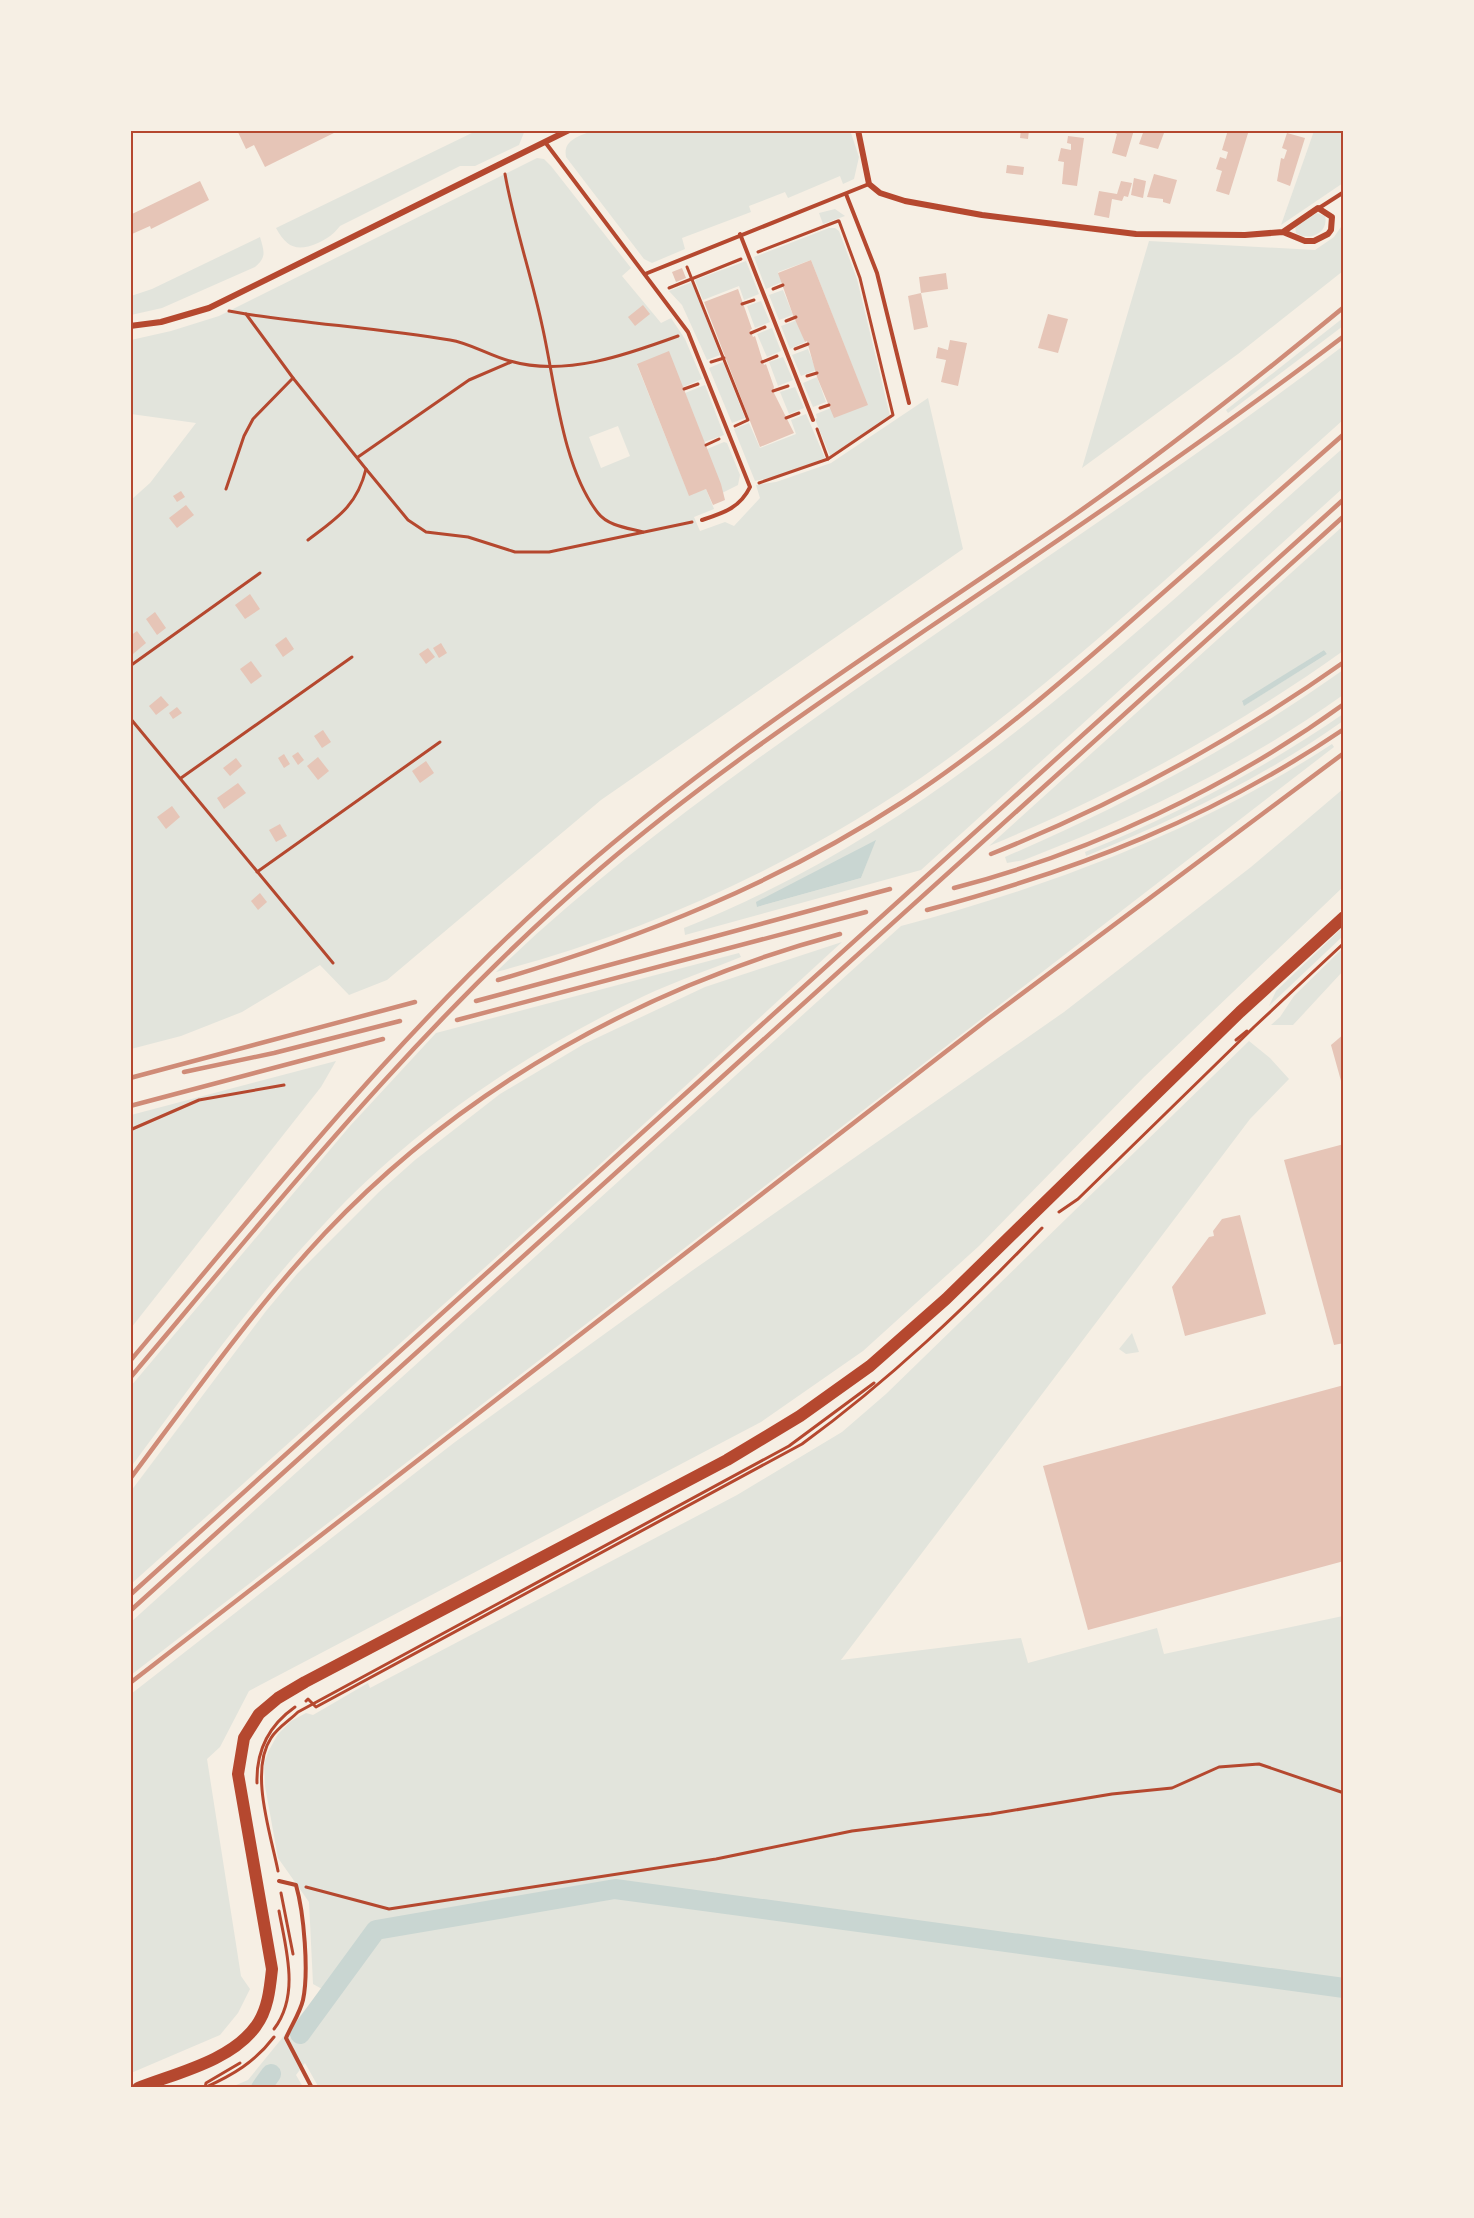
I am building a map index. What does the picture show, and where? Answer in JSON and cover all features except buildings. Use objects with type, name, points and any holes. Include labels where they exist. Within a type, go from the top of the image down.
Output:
[{"type":"main road","points":[[138,2088],[230,2050],[256,2026],[268,1998],[272,1969],[238,1774],[244,1738],[260,1714],[278,1698],[305,1682],[727,1460],[800,1416],[870,1366],[946,1299],[1240,1012],[1344,917]]},
{"type":"street","points":[[130,326],[161,322],[209,308],[569,130]]},
{"type":"street","points":[[858,130],[870,184],[880,193],[905,201],[982,214],[1137,234],[1245,235],[1283,232],[1305,241],[1323,237],[1331,230],[1333,222],[1325,210],[1318,208],[1283,232]]},
{"type":"lane","points":[[545,142],[688,332],[750,487],[745,497],[734,507],[702,520]]},
{"type":"lane","points":[[645,274],[740,234],[870,184]]},
{"type":"lane","points":[[1318,208],[1344,192]]},
{"type":"lane","points":[[846,194],[877,273],[909,403]]},
{"type":"lane","points":[[740,234],[813,420]]},
{"type":"lane","points":[[279,1881],[296,1885],[302,1906],[305,1985],[303,2002],[286,2038],[312,2088]]},
{"type":"path","points":[[502,163],[573,467],[585,494],[600,516],[619,526],[643,532]]},
{"type":"path","points":[[750,487],[828,459],[893,415],[860,278],[838,221]]},
{"type":"path","points":[[684,257],[748,420],[726,429]]},
{"type":"path","points":[[209,308],[453,340],[511,362],[551,368],[575,365],[639,350],[688,332]]},
{"type":"path","points":[[246,314],[293,378],[408,520],[426,532],[468,537],[515,552],[549,552],[702,520]]},
{"type":"path","points":[[751,333],[775,323]]},
{"type":"path","points":[[762,362],[786,352]]},
{"type":"path","points":[[358,457],[469,380],[511,362]]},
{"type":"path","points":[[226,489],[244,436],[253,419],[293,378]]},
{"type":"path","points":[[774,391],[798,382]]},
{"type":"path","points":[[813,420],[828,459]]},
{"type":"path","points":[[706,445],[729,435]]},
{"type":"path","points":[[308,540],[348,510],[362,484],[366,469]]},
{"type":"path","points":[[130,666],[260,573]]},
{"type":"path","points":[[181,778],[352,657]]},
{"type":"path","points":[[130,718],[333,963]]},
{"type":"path","points":[[257,872],[440,742]]},
{"type":"path","points":[[1058,1212],[1078,1199],[1254,1027],[1344,943]]},
{"type":"path","points":[[1221,1050],[1254,1027]]},
{"type":"path","points":[[130,1130],[199,1100],[284,1085]]},
{"type":"path","points":[[1051,1220],[1072,1196]]},
{"type":"path","points":[[205,2087],[232,2075],[261,2055],[284,2025],[294,1976],[261,1785],[261,1759],[271,1737],[312,1703],[789,1446],[865,1391],[920,1344],[1039,1225]]},
{"type":"path","points":[[270,1862],[257,1791],[259,1753],[265,1738],[277,1723],[308,1699],[316,1707],[802,1444],[867,1395],[933,1337],[1044,1227]]},
{"type":"path","points":[[296,1885],[389,1909],[716,1859],[852,1832],[991,1814],[1113,1794],[1172,1788],[1220,1767],[1259,1764],[1344,1793]]},
{"type":"path","points":[[205,2087],[206,2083],[228,2072],[262,2043],[278,2023],[285,2008],[290,1989],[289,1965],[276,1895]]},
{"type":"shaded area","points":[[525,130],[519,145],[475,166],[460,166],[340,226],[330,236],[311,246],[298,247],[289,244],[276,228],[476,131]]},
{"type":"shaded area","points":[[850,130],[859,157],[854,179],[843,184],[840,176],[788,198],[785,192],[749,206],[751,212],[682,238],[685,249],[652,263],[644,259],[566,157],[569,143],[591,131]]},
{"type":"shaded area","points":[[1314,131],[1343,131],[1343,183],[1281,225]]},
{"type":"shaded area","points":[[537,158],[544,159],[631,268],[622,276],[661,323],[671,318],[685,339],[702,379],[683,387],[637,365],[689,495],[706,489],[714,509],[694,517],[700,531],[725,522],[734,526],[760,498],[756,485],[776,482],[831,463],[928,398],[963,549],[601,800],[387,980],[349,995],[320,965],[242,1012],[181,1036],[131,1049],[131,500],[150,483],[196,423],[131,414],[131,340],[171,331],[219,316]],"holes":[[[618,426],[630,456],[601,468],[589,437]]]},
{"type":"shaded area","points":[[835,209],[845,216],[823,224],[819,213]]},
{"type":"shaded area","points":[[1317,213],[1325,216],[1324,227],[1321,231],[1307,237],[1296,233],[1295,226]]},
{"type":"shaded area","points":[[1343,224],[1343,271],[1238,354],[1082,468],[1149,241],[1315,250],[1334,237]]},
{"type":"shaded area","points":[[829,228],[839,231],[857,279],[890,416],[830,456],[815,419],[816,414],[831,408],[867,404],[811,260],[778,272],[782,282],[766,289],[754,257]]},
{"type":"shaded area","points":[[260,237],[264,254],[255,267],[162,308],[131,315],[131,296],[152,289]]},
{"type":"shaded area","points":[[746,261],[759,294],[744,300],[739,286],[703,300],[695,280]]},
{"type":"shaded area","points":[[692,282],[720,355],[707,360],[682,305],[669,291]]},
{"type":"shaded area","points":[[783,290],[793,315],[779,320],[769,295]]},
{"type":"shaded area","points":[[761,301],[770,322],[755,328],[747,306]]},
{"type":"shaded area","points":[[1343,318],[1343,326],[1228,413],[1226,410]]},
{"type":"shaded area","points":[[797,320],[805,342],[790,349],[781,326]]},
{"type":"shaded area","points":[[772,328],[781,351],[767,357],[757,334]]},
{"type":"shaded area","points":[[1343,346],[1343,420],[1106,632],[957,752],[905,789],[851,823],[737,884],[618,934],[496,972],[580,896],[712,792],[849,694],[1160,479]]},
{"type":"shaded area","points":[[808,349],[816,370],[801,376],[792,355]]},
{"type":"shaded area","points":[[783,357],[793,380],[778,386],[769,362]]},
{"type":"shaded area","points":[[723,362],[745,418],[732,423],[709,368]]},
{"type":"shaded area","points":[[817,377],[826,402],[813,407],[803,383]]},
{"type":"shaded area","points":[[705,385],[724,435],[704,442],[685,393]]},
{"type":"shaded area","points":[[795,387],[804,408],[789,414],[780,392]]},
{"type":"shaded area","points":[[806,414],[825,458],[778,476],[755,481],[734,429],[749,423],[760,448],[796,434],[791,420]]},
{"type":"shaded area","points":[[724,442],[727,443],[740,475],[738,485],[722,493],[707,449]]},
{"type":"shaded area","points":[[1343,448],[1343,488],[921,870],[685,935],[684,928],[779,885],[868,835],[953,779],[1113,652]],"holes":[[[875,841],[861,878],[757,907]]]},
{"type":"shaded area","points":[[1343,526],[1343,651],[1259,707],[1172,759],[1082,805],[989,846]],"holes":[[[1324,650],[1327,654],[1245,705],[1242,702]]]},
{"type":"shaded area","points":[[1324,650],[1327,654],[1244,706],[1242,701]]},
{"type":"shaded area","points":[[1343,670],[1343,695],[1267,745],[1189,788],[1108,826],[1024,860],[1007,863],[1005,857],[1137,795],[1220,749],[1261,725]]},
{"type":"shaded area","points":[[1343,714],[1343,721],[1251,779],[1186,812],[1086,856],[1085,852],[1152,823],[1250,773]]},
{"type":"shaded area","points":[[1332,744],[1334,747],[131,1675],[131,1622],[901,926],[1014,892],[1124,852],[1230,803]]},
{"type":"shaded area","points":[[1343,789],[1343,887],[1144,1077],[979,1246],[863,1351],[761,1422],[249,1691],[220,1747],[207,1759],[241,1976],[250,1989],[238,2013],[220,2035],[131,2073],[131,1694],[455,1442],[693,1270],[1064,1012],[1251,867]]},
{"type":"shaded area","points":[[876,840],[861,878],[757,907],[756,902]]},
{"type":"shaded area","points":[[1343,927],[1343,936],[1269,1006],[1276,991]]},
{"type":"shaded area","points":[[842,942],[595,1169],[131,1584],[131,1491],[266,1311],[297,1274],[379,1192],[415,1160],[500,1094],[584,1044],[705,987]]},
{"type":"shaded area","points":[[1343,948],[1343,971],[1293,1025],[1271,1025],[1280,1017],[1294,996]]},
{"type":"shaded area","points":[[739,953],[741,957],[644,996],[558,1041],[474,1094],[396,1155],[359,1188],[273,1281],[224,1342],[131,1467],[131,1386],[350,1126],[436,1033]]},
{"type":"shaded area","points":[[1249,1041],[1270,1058],[1289,1079],[1250,1119],[841,1660],[1021,1638],[1028,1663],[1157,1628],[1164,1654],[1343,1616],[1343,2087],[319,2088],[305,2063],[296,2075],[303,2087],[229,2088],[248,2080],[322,1989],[313,1984],[309,1902],[278,1858],[265,1786],[264,1764],[278,1734],[291,1721],[306,1713],[313,1715],[368,1683],[370,1688],[737,1495],[842,1432],[886,1394]]},
{"type":"shaded area","points":[[336,1061],[321,1087],[131,1328],[131,1115]]},
{"type":"shaded area","points":[[1132,1333],[1139,1352],[1126,1354],[1119,1349]]},
{"type":"waterway","points":[[300,2034],[376,1930],[615,1889],[1344,1988]]},
{"type":"waterway","points":[[261,2088],[271,2074]]},
{"type":"railway","points":[[130,1361],[291,1170],[401,1045],[518,927],[580,871],[638,823],[757,732],[1138,469],[1242,390],[1344,307]]},
{"type":"railway","points":[[130,1378],[298,1178],[414,1049],[474,986],[601,868],[680,804],[761,744],[1137,485],[1344,336]]},
{"type":"railway","points":[[498,980],[604,946],[707,906],[808,858],[904,801],[966,758],[1054,687],[1344,434]]},
{"type":"railway","points":[[130,1595],[1344,499]]},
{"type":"railway","points":[[130,1611],[1344,516]]},
{"type":"railway","points":[[991,854],[1038,835],[1129,792],[1217,744],[1344,662]]},
{"type":"railway","points":[[954,888],[1057,856],[1157,814],[1254,763],[1300,735],[1344,704]]},
{"type":"railway","points":[[927,910],[1038,877],[1143,838],[1244,789],[1344,729]]},
{"type":"railway","points":[[130,1683],[988,1019],[1344,753]]},
{"type":"railway","points":[[476,1001],[890,889]]},
{"type":"railway","points":[[457,1020],[866,912]]},
{"type":"railway","points":[[130,1479],[224,1353],[299,1262],[379,1180],[437,1132],[498,1088],[562,1048],[628,1013],[697,982],[768,956],[840,934]]},
{"type":"railway","points":[[130,1078],[415,1002]]},
{"type":"railway","points":[[184,1072],[274,1053],[400,1021]]},
{"type":"railway","points":[[130,1106],[383,1039]]}]
